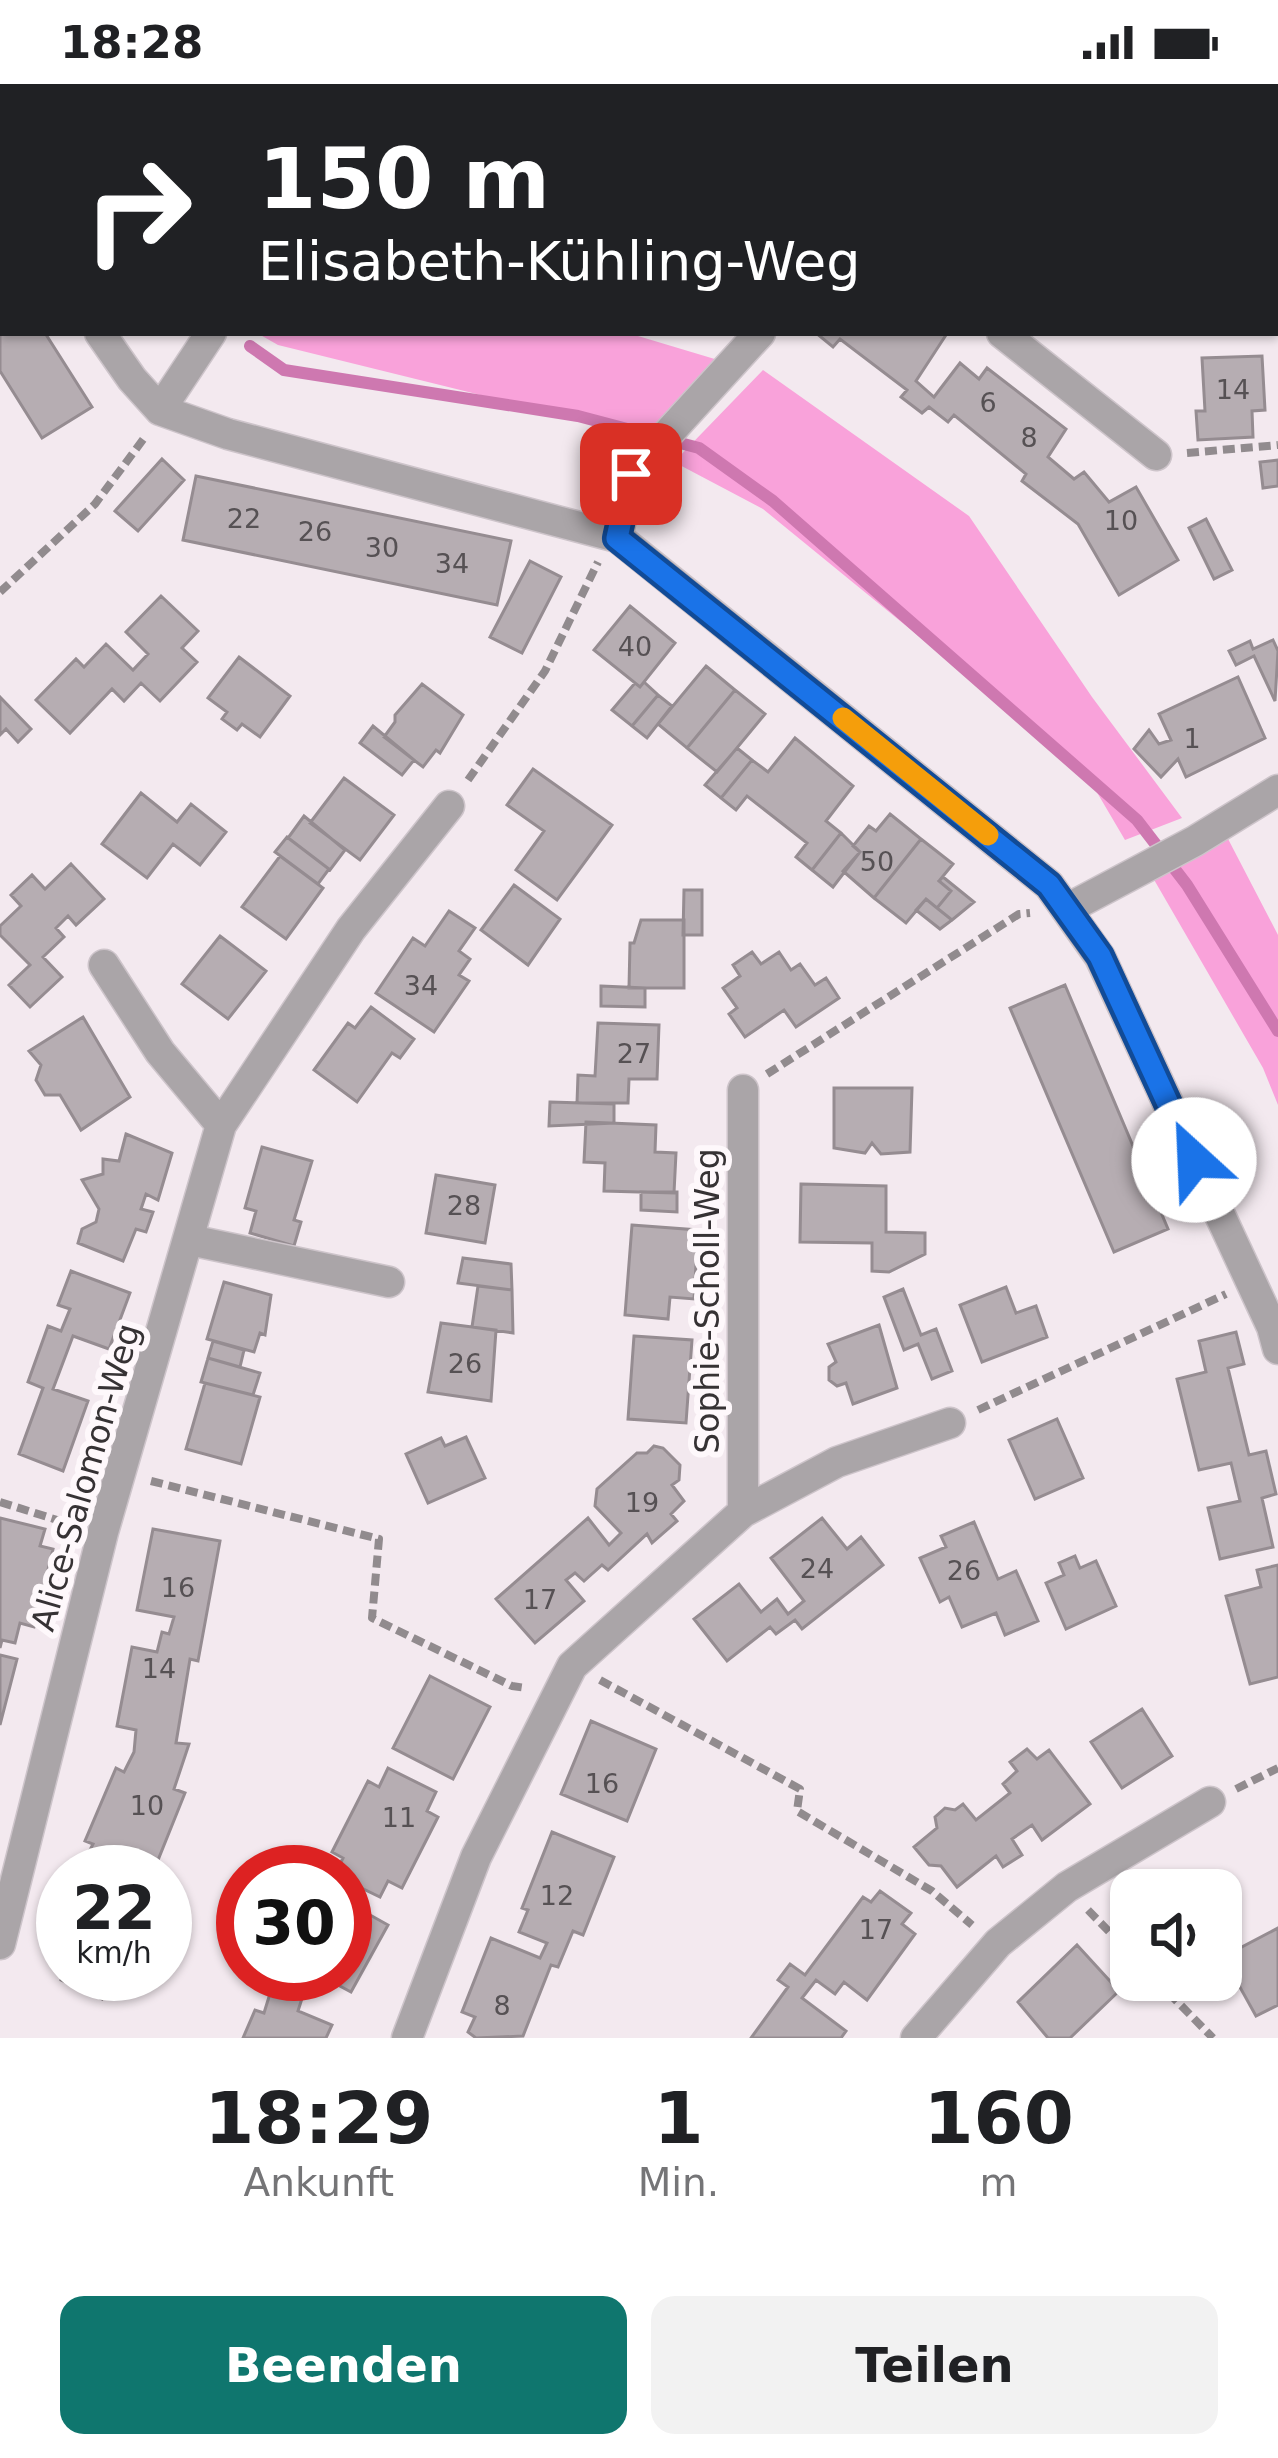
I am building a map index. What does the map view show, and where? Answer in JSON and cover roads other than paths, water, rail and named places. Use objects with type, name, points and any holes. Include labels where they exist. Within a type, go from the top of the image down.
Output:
[{"type":"street","points":[[102,336],[160,410],[228,434],[617,538],[1049,885],[1100,956],[1278,1349]]},
{"type":"street","points":[[160,410],[209,336]]},
{"type":"street","points":[[617,538],[631,474],[757,336]]},
{"type":"street","points":[[1006,336],[1156,455]]},
{"type":"street","points":[[1067,909],[1195,841],[1278,790]]},
{"type":"street","name":"Alice-Salomon-Weg","points":[[0,1944],[103,1532],[221,1125],[351,929],[449,806]]},
{"type":"street","points":[[104,965],[160,1052],[221,1125]]},
{"type":"street","name":"Sophie-Scholl-Weg","points":[[743,1090],[743,1512]]},
{"type":"street","points":[[190,1240],[389,1282]]},
{"type":"street","points":[[407,2038],[476,1856],[565,1679],[743,1512],[837,1462],[950,1423]]},
{"type":"street","points":[[916,2038],[998,1942],[1066,1887],[1210,1802]]},
{"type":"waterway","points":[[250,346],[284,370],[578,416],[699,448],[773,501],[1137,820],[1187,885],[1278,1031]]}]
